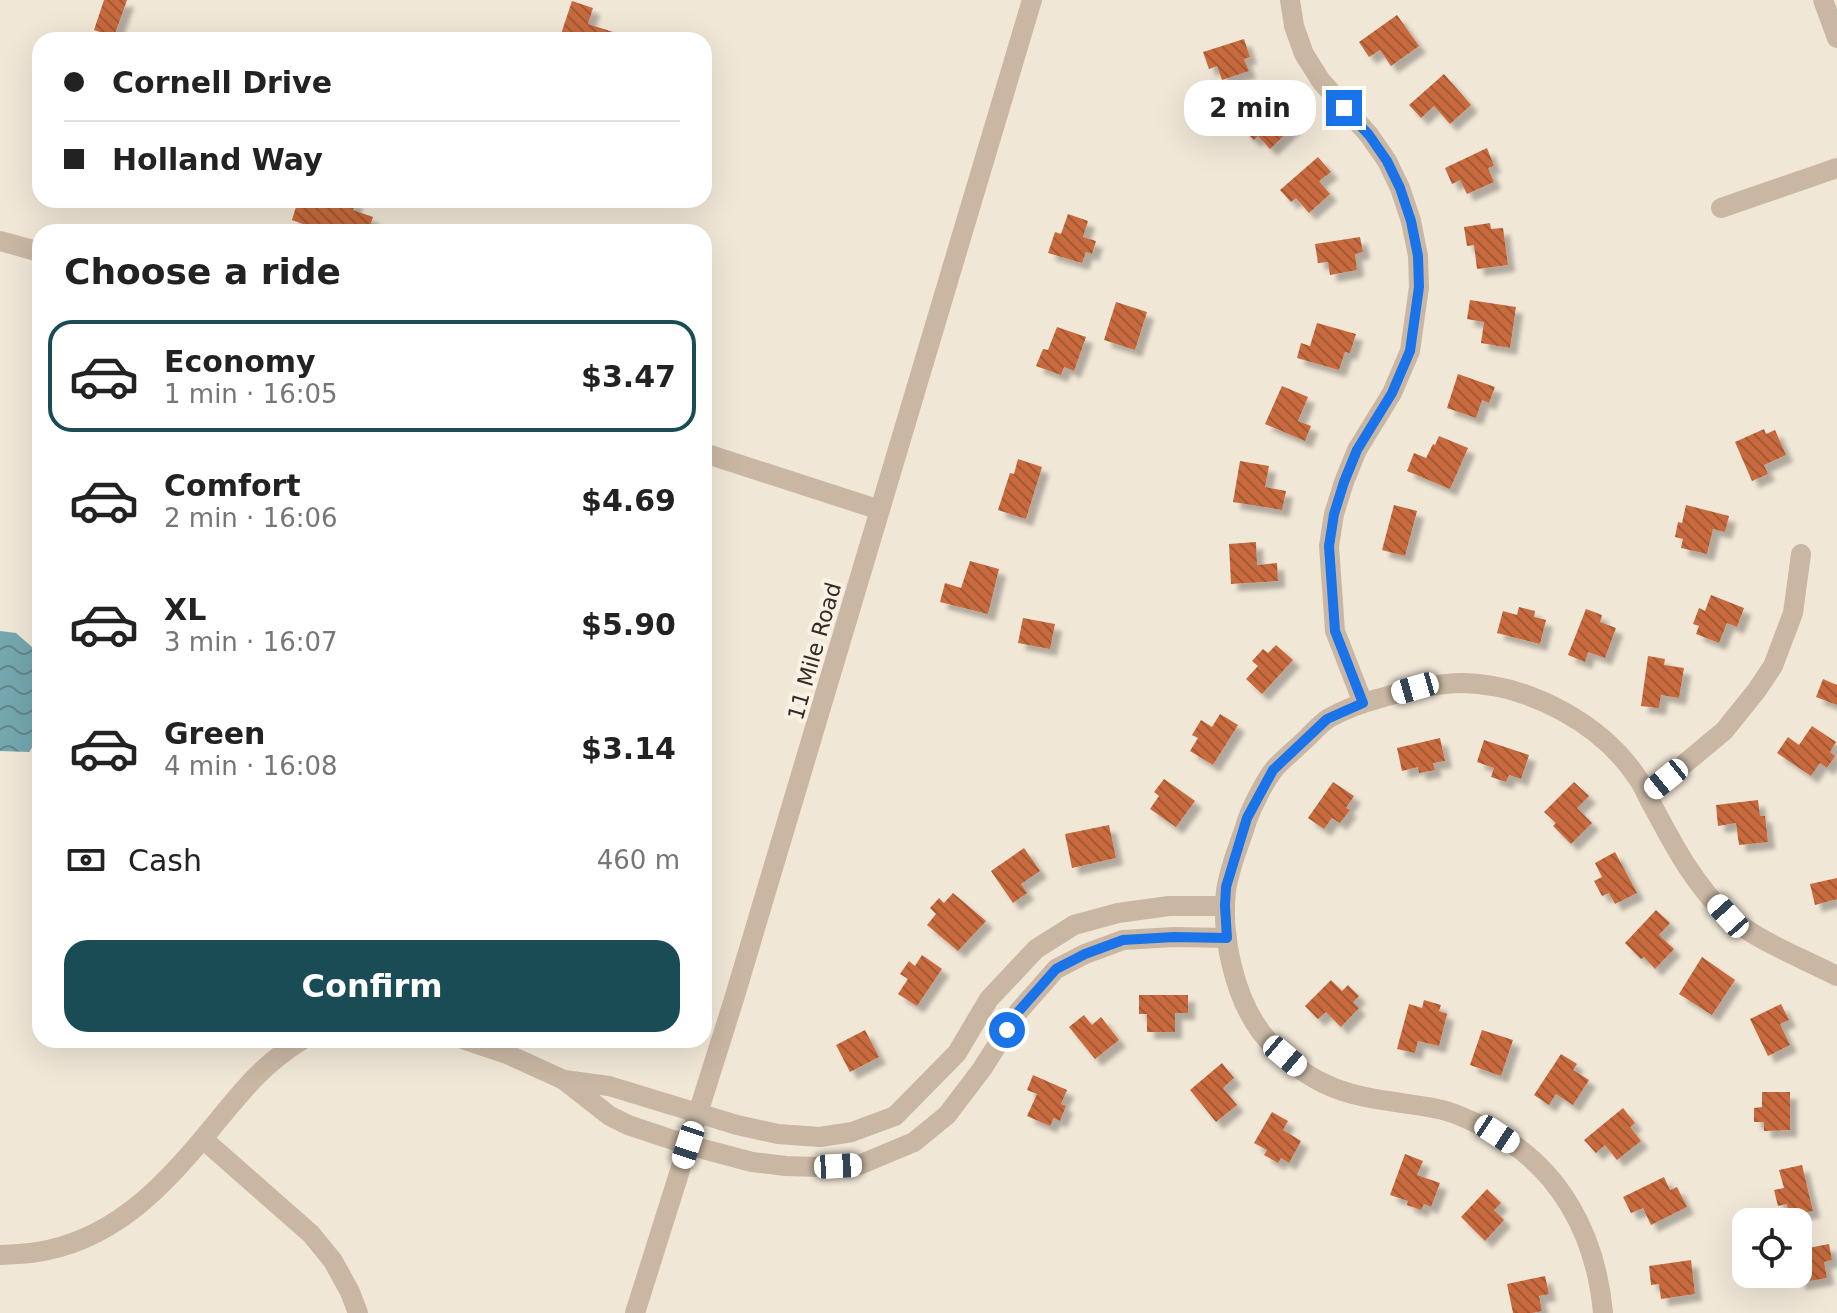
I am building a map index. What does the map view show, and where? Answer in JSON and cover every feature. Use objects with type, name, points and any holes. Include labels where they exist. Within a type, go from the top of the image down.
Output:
[{"type":"street","name":"11 Mile Road","points":[[635,1313],[800,781],[1032,0]]},
{"type":"street","points":[[1290,0],[1294,26],[1304,54],[1321,81],[1369,135],[1387,161],[1411,221],[1418,256],[1419,287],[1410,351],[1392,393],[1357,450],[1334,514],[1329,546],[1335,631],[1363,703]]},
{"type":"street","points":[[1823,0],[1837,38]]},
{"type":"street","points":[[1721,208],[1837,168]]},
{"type":"street","points":[[0,241],[32,250]]},
{"type":"street","points":[[712,456],[880,510]]},
{"type":"street","points":[[1647,795],[1724,731],[1773,666],[1793,613],[1801,554]]},
{"type":"street","points":[[1603,1313],[1599,1277],[1589,1243],[1574,1213],[1558,1188],[1519,1148],[1470,1120],[1442,1109],[1367,1098],[1323,1083],[1302,1071],[1261,1033],[1239,991],[1227,938],[1225,906],[1226,887],[1247,818],[1273,770],[1327,719],[1363,703],[1415,688],[1464,683],[1510,689],[1550,704],[1588,727],[1615,751],[1640,780],[1696,880],[1728,916],[1759,937],[1837,976]]},
{"type":"street","points":[[564,1080],[609,1086],[737,1125],[778,1134],[820,1137],[852,1132],[895,1116],[957,1053],[989,999],[1036,949],[1074,925],[1118,913],[1169,906],[1225,906]]},
{"type":"street","points":[[1118,913],[1123,940]]},
{"type":"street","points":[[489,1048],[564,1080],[610,1116],[628,1125],[688,1145],[752,1162],[786,1166],[859,1165],[914,1142],[947,1115],[982,1069],[1019,1011],[1056,969],[1123,940],[1227,938]]},
{"type":"street","points":[[1036,949],[1056,969]]},
{"type":"street","points":[[0,1255],[46,1251],[77,1242],[108,1228],[133,1211],[203,1139],[256,1074],[289,1048]]},
{"type":"street","points":[[957,1053],[982,1069]]},
{"type":"street","points":[[817,1167],[820,1137]]},
{"type":"street","points":[[203,1139],[311,1234],[333,1261],[358,1313]]},
{"type":"water","points":[[0,631],[16,633],[32,647],[32,748],[29,752],[0,751]]},
{"type":"building","points":[[104,0],[127,0],[116,32],[94,30]]},
{"type":"building","points":[[572,1],[593,8],[588,24],[613,32],[562,32]]},
{"type":"building","points":[[1397,15],[1419,46],[1391,66],[1380,50],[1369,57],[1359,42]]},
{"type":"building","points":[[1244,39],[1250,57],[1244,59],[1249,71],[1222,80],[1217,66],[1209,69],[1203,52]]},
{"type":"building","points":[[1444,74],[1471,105],[1450,124],[1434,106],[1421,118],[1409,105]]},
{"type":"building","points":[[1271,102],[1294,126],[1270,149],[1258,136],[1254,140],[1243,130]]},
{"type":"building","points":[[1487,148],[1494,166],[1488,168],[1494,182],[1467,194],[1460,180],[1452,184],[1445,168]]},
{"type":"building","points":[[1318,157],[1331,172],[1319,181],[1330,194],[1309,213],[1296,198],[1291,202],[1280,190]]},
{"type":"building","points":[[296,208],[354,208],[373,217],[371,224],[303,224],[292,220]]},
{"type":"building","points":[[1068,214],[1088,221],[1083,237],[1096,241],[1092,254],[1086,252],[1082,263],[1048,253],[1055,232],[1061,234]]},
{"type":"building","points":[[1490,223],[1491,229],[1503,228],[1508,265],[1477,269],[1474,245],[1467,246],[1464,227]]},
{"type":"building","points":[[1360,237],[1363,252],[1355,254],[1357,270],[1330,275],[1328,262],[1318,263],[1315,244]]},
{"type":"building","points":[[1470,300],[1516,307],[1510,348],[1481,343],[1484,322],[1467,319]]},
{"type":"building","points":[[1116,302],[1147,312],[1135,350],[1104,340]]},
{"type":"building","points":[[1317,323],[1356,334],[1350,353],[1345,352],[1339,370],[1297,358],[1301,343],[1310,346]]},
{"type":"building","points":[[1057,327],[1086,337],[1074,371],[1064,367],[1061,375],[1036,366],[1043,349],[1048,350]]},
{"type":"building","points":[[1458,374],[1495,387],[1489,403],[1482,400],[1476,418],[1447,408]]},
{"type":"building","points":[[1282,386],[1308,397],[1298,421],[1311,426],[1305,441],[1265,424]]},
{"type":"building","points":[[1764,429],[1766,434],[1775,430],[1786,455],[1764,465],[1768,474],[1752,481],[1735,442]]},
{"type":"building","points":[[1439,436],[1468,448],[1450,489],[1407,471],[1414,453],[1426,458]]},
{"type":"building","points":[[1018,459],[1042,467],[1026,519],[998,510]]},
{"type":"building","points":[[1240,461],[1269,466],[1265,487],[1286,491],[1282,510],[1233,502]]},
{"type":"building","points":[[1394,505],[1417,511],[1405,556],[1382,550]]},
{"type":"building","points":[[1686,505],[1729,516],[1725,532],[1713,529],[1707,554],[1681,548],[1683,539],[1675,537]]},
{"type":"building","points":[[1256,542],[1257,565],[1277,563],[1278,581],[1231,584],[1229,544]]},
{"type":"building","points":[[970,561],[999,569],[988,614],[940,602],[945,583],[961,588]]},
{"type":"building","points":[[1711,595],[1744,608],[1737,627],[1727,623],[1719,643],[1696,634],[1699,626],[1693,624],[1699,608],[1705,611]]},
{"type":"building","points":[[1519,607],[1535,611],[1534,617],[1546,620],[1540,644],[1497,633],[1503,611],[1517,615]]},
{"type":"building","points":[[1586,609],[1602,615],[1600,622],[1616,628],[1605,658],[1588,652],[1585,662],[1568,655]]},
{"type":"building","points":[[1023,618],[1055,624],[1050,649],[1018,643]]},
{"type":"building","points":[[1276,645],[1293,660],[1262,694],[1246,679],[1258,666],[1252,661],[1263,649],[1268,653]]},
{"type":"building","points":[[1648,656],[1665,659],[1664,665],[1684,668],[1679,698],[1661,695],[1659,708],[1641,706]]},
{"type":"building","points":[[1823,679],[1837,685],[1837,705],[1816,697]]},
{"type":"building","points":[[1220,714],[1238,725],[1213,765],[1190,751],[1198,738],[1192,735],[1201,720],[1212,727]]},
{"type":"building","points":[[1812,726],[1836,742],[1830,752],[1835,756],[1827,768],[1820,763],[1811,776],[1777,753],[1788,737],[1799,745]]},
{"type":"building","points":[[1440,738],[1445,761],[1433,763],[1435,770],[1419,773],[1418,767],[1402,771],[1397,748]]},
{"type":"building","points":[[1484,740],[1529,755],[1521,779],[1509,775],[1506,782],[1491,777],[1494,768],[1477,762]]},
{"type":"building","points":[[1164,779],[1195,801],[1176,827],[1150,809],[1159,796],[1154,792]]},
{"type":"building","points":[[1333,782],[1354,796],[1346,808],[1350,810],[1340,823],[1332,818],[1324,829],[1308,818]]},
{"type":"building","points":[[1574,782],[1589,796],[1577,808],[1592,823],[1571,844],[1544,812]]},
{"type":"building","points":[[1758,800],[1760,816],[1765,816],[1768,842],[1739,845],[1736,823],[1718,826],[1716,805]]},
{"type":"building","points":[[1109,825],[1116,858],[1072,868],[1065,834]]},
{"type":"building","points":[[1024,848],[1040,871],[1021,884],[1027,893],[1013,903],[991,871]]},
{"type":"building","points":[[1615,852],[1637,893],[1615,904],[1609,893],[1602,896],[1594,881],[1602,877],[1595,863]]},
{"type":"building","points":[[1837,878],[1837,899],[1815,905],[1810,884]]},
{"type":"building","points":[[953,893],[986,921],[958,951],[927,925],[936,914],[930,908],[939,898],[944,903]]},
{"type":"building","points":[[1656,910],[1670,923],[1659,935],[1674,949],[1655,969],[1625,943]]},
{"type":"building","points":[[922,955],[942,969],[917,1006],[898,994],[908,979],[900,974],[909,961],[915,966]]},
{"type":"building","points":[[1702,957],[1735,980],[1712,1015],[1679,994]]},
{"type":"building","points":[[1331,980],[1342,991],[1348,985],[1359,996],[1353,1002],[1359,1008],[1341,1027],[1326,1012],[1318,1019],[1305,1006]]},
{"type":"building","points":[[1139,995],[1188,995],[1188,1013],[1175,1013],[1175,1032],[1147,1032],[1147,1014],[1139,1014]]},
{"type":"building","points":[[1424,1000],[1441,1005],[1439,1011],[1447,1014],[1439,1046],[1418,1041],[1415,1053],[1397,1049],[1409,1004],[1422,1008]]},
{"type":"building","points":[[1781,1004],[1789,1020],[1780,1024],[1790,1045],[1768,1056],[1750,1019]]},
{"type":"building","points":[[1084,1015],[1092,1025],[1101,1017],[1119,1040],[1095,1059],[1069,1027]]},
{"type":"building","points":[[865,1030],[879,1057],[850,1072],[836,1045]]},
{"type":"building","points":[[1482,1030],[1513,1040],[1501,1076],[1470,1065]]},
{"type":"building","points":[[1561,1054],[1577,1064],[1573,1070],[1589,1080],[1573,1105],[1556,1094],[1549,1105],[1534,1095]]},
{"type":"building","points":[[1222,1063],[1234,1078],[1223,1088],[1237,1105],[1216,1122],[1190,1090]]},
{"type":"building","points":[[1033,1075],[1067,1090],[1061,1104],[1066,1106],[1060,1121],[1054,1118],[1050,1126],[1027,1116],[1037,1094],[1027,1090]]},
{"type":"building","points":[[1762,1092],[1790,1092],[1790,1130],[1764,1131],[1764,1122],[1754,1122],[1754,1108],[1762,1107]]},
{"type":"building","points":[[1623,1108],[1635,1123],[1630,1127],[1641,1141],[1617,1160],[1605,1145],[1596,1153],[1584,1140]]},
{"type":"building","points":[[1272,1112],[1288,1121],[1283,1130],[1301,1141],[1289,1163],[1281,1158],[1278,1163],[1264,1155],[1267,1150],[1254,1143]]},
{"type":"building","points":[[1405,1154],[1423,1161],[1417,1175],[1440,1183],[1431,1207],[1424,1204],[1421,1210],[1407,1205],[1408,1201],[1390,1195]]},
{"type":"building","points":[[1802,1165],[1813,1211],[1812,1208],[1788,1208],[1787,1204],[1778,1206],[1774,1190],[1784,1188],[1779,1170]]},
{"type":"building","points":[[1664,1177],[1670,1190],[1677,1187],[1687,1207],[1651,1225],[1643,1208],[1631,1213],[1623,1197]]},
{"type":"building","points":[[1487,1189],[1501,1203],[1494,1210],[1504,1220],[1485,1241],[1461,1217]]},
{"type":"building","points":[[1829,1244],[1832,1260],[1824,1262],[1827,1278],[1812,1281],[1812,1247]]},
{"type":"building","points":[[1691,1260],[1695,1294],[1661,1299],[1659,1284],[1651,1285],[1649,1266]]},
{"type":"building","points":[[1545,1276],[1549,1294],[1539,1296],[1542,1311],[1513,1313],[1507,1284]]},
{"type":"route","points":[[1007,1030],[1019,1011],[1056,969],[1085,954],[1123,940],[1227,938],[1226,887],[1247,818],[1273,770],[1327,719],[1363,703],[1335,631],[1329,546],[1334,514],[1357,450],[1392,393],[1410,351],[1419,287],[1418,256],[1400,188],[1387,161],[1369,135],[1344,108]]}]
